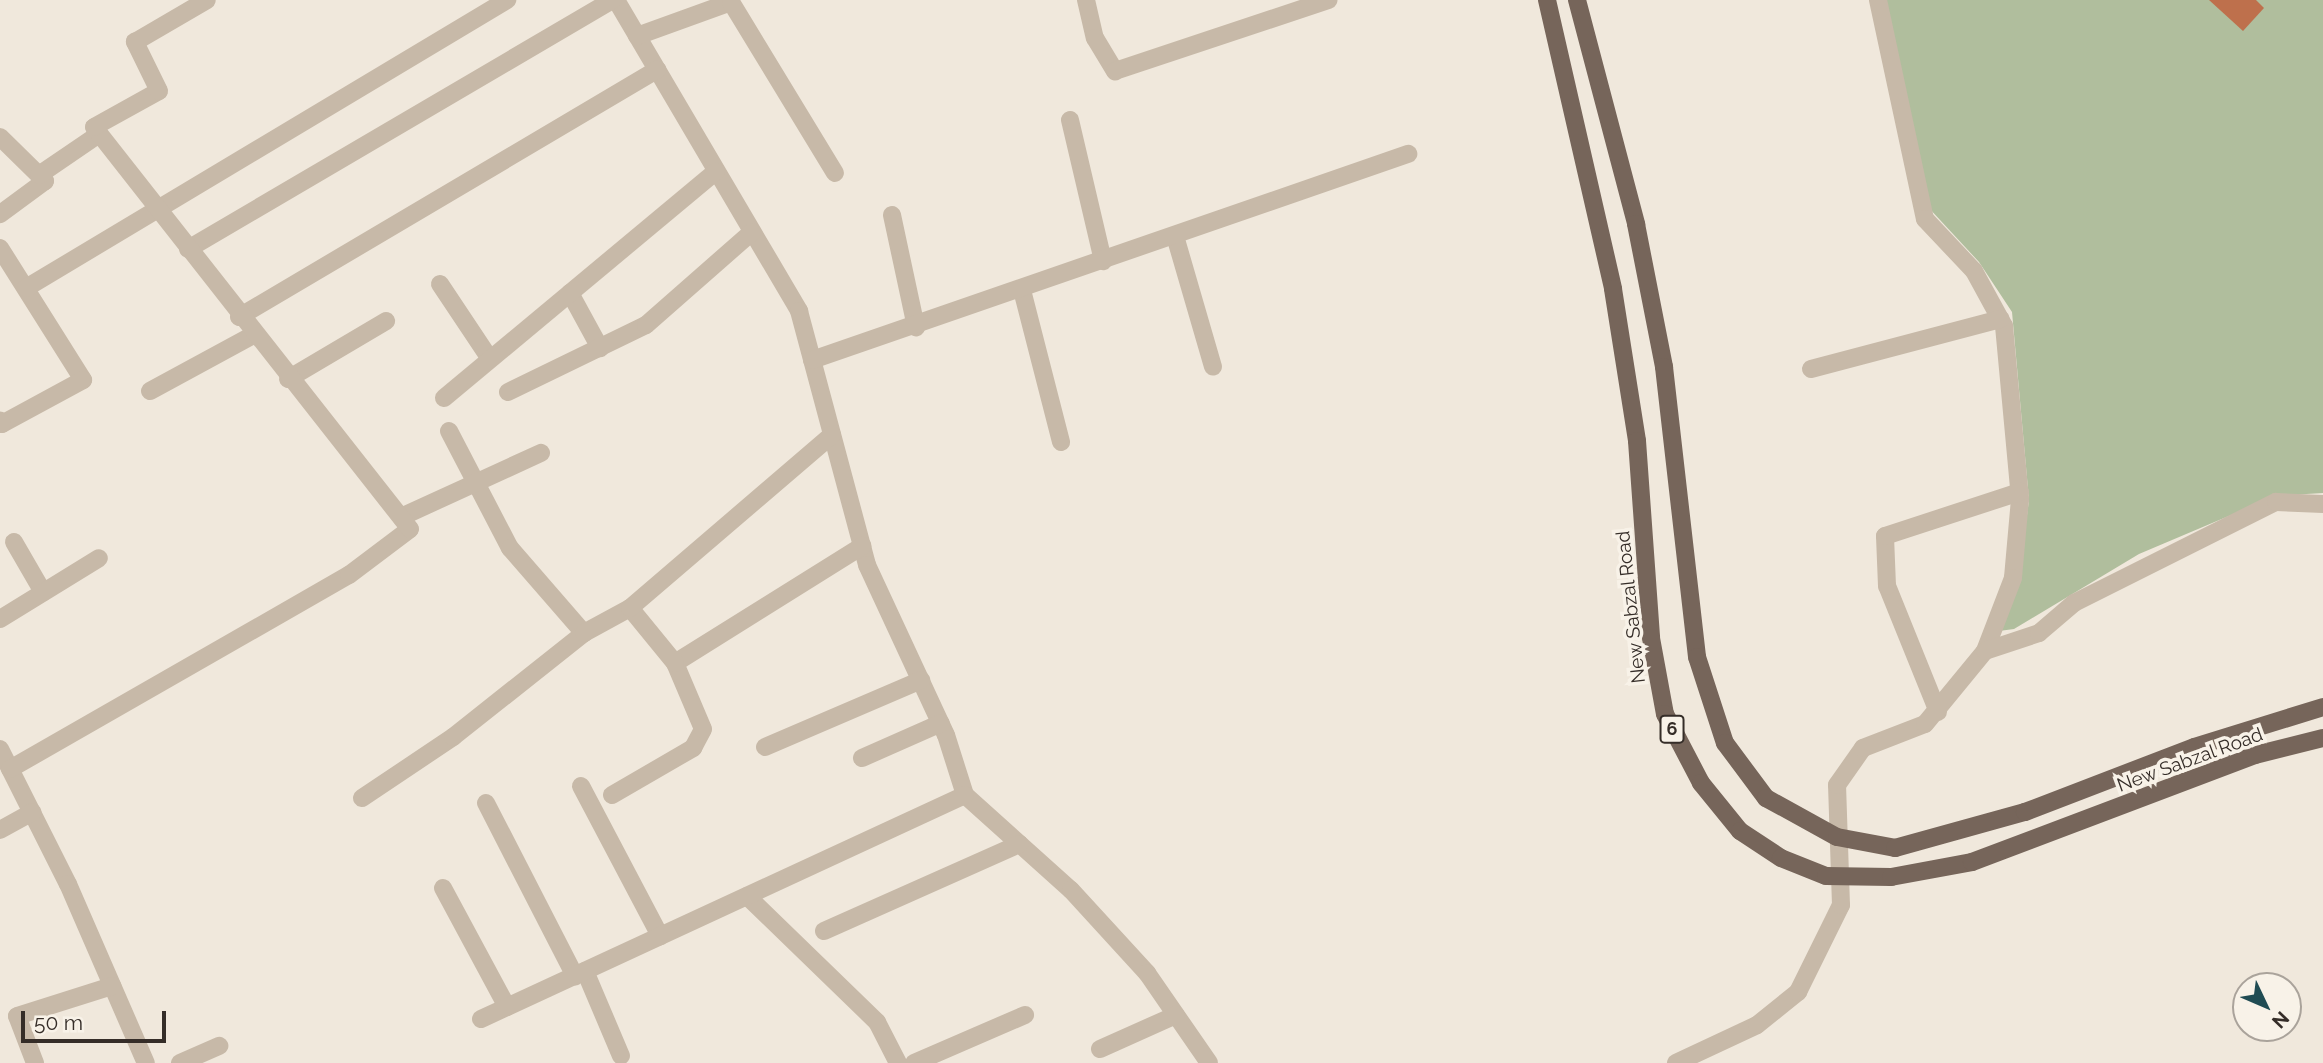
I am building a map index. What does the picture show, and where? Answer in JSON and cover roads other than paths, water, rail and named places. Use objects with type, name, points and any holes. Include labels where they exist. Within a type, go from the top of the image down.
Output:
[{"type":"main road","name":"New Sabzal Road","points":[[1547,0],[1614,289],[1637,441],[1651,638],[1665,714],[1701,783],[1740,831],[1781,858],[1844,878],[1891,877],[1972,862],[2255,755],[2323,738]]},
{"type":"main road","name":"New Sabzal Road","points":[[1577,0],[1636,224],[1664,367],[1691,619],[1713,715],[1757,789],[1793,816],[1839,837],[1895,848],[1927,842],[2323,707]]},
{"type":"street","points":[[146,1063],[32,812],[4,759],[349,575],[411,529],[253,335],[94,127],[159,91],[135,42],[207,0]]},
{"type":"street","points":[[26,288],[156,207],[507,0]]},
{"type":"street","points":[[188,250],[614,0],[799,311],[862,546],[941,723],[965,795],[1072,890],[1147,973],[1209,1063]]},
{"type":"street","points":[[1086,0],[1095,38],[1115,71],[1328,0]]},
{"type":"street","points":[[1676,1063],[1757,1025],[1798,992],[1841,905],[1844,878],[1837,785],[1848,765],[1863,748],[1925,724],[1938,712],[1985,652],[2013,578],[2020,492],[2000,319],[1974,271],[1925,219],[1878,0]]},
{"type":"street","points":[[637,36],[731,2],[835,173]]},
{"type":"street","points":[[239,317],[657,70]]},
{"type":"street","points":[[1070,120],[1103,261]]},
{"type":"street","points":[[0,214],[99,134]]},
{"type":"street","points":[[0,137],[42,178]]},
{"type":"street","points":[[812,360],[916,327],[1408,154]]},
{"type":"street","points":[[444,398],[716,172]]},
{"type":"street","points":[[892,215],[916,327]]},
{"type":"street","points":[[508,393],[646,326],[752,232]]},
{"type":"street","points":[[1174,236],[1213,367]]},
{"type":"street","points":[[0,248],[83,380],[0,420]]},
{"type":"street","points":[[440,284],[490,359]]},
{"type":"street","points":[[1022,290],[1061,442]]},
{"type":"street","points":[[570,293],[600,348]]},
{"type":"street","points":[[1811,369],[2000,319]]},
{"type":"street","points":[[288,379],[386,321]]},
{"type":"street","points":[[150,391],[253,335]]},
{"type":"street","points":[[449,431],[510,548],[584,633]]},
{"type":"street","points":[[362,798],[453,737],[584,633],[630,608],[832,435]]},
{"type":"street","points":[[401,517],[541,453]]},
{"type":"street","points":[[1938,712],[1887,586],[1885,536],[2020,492]]},
{"type":"street","points":[[1985,652],[2039,633],[2074,603],[2276,502],[2323,504]]},
{"type":"street","points":[[14,542],[43,592]]},
{"type":"street","points":[[675,663],[862,546]]},
{"type":"street","points":[[0,619],[99,558]]},
{"type":"street","points":[[612,795],[693,748],[703,729],[675,663],[630,608]]},
{"type":"street","points":[[765,747],[921,680]]},
{"type":"street","points":[[862,758],[941,723]]},
{"type":"street","points":[[582,786],[660,936]]},
{"type":"street","points":[[481,1019],[965,795]]},
{"type":"street","points":[[486,803],[580,973],[621,1056]]},
{"type":"street","points":[[0,830],[32,812]]},
{"type":"street","points":[[824,931],[1019,844]]},
{"type":"street","points":[[443,888],[507,1007]]},
{"type":"street","points":[[747,896],[877,1022],[898,1063]]},
{"type":"street","points":[[35,1063],[17,1016],[112,986]]},
{"type":"street","points":[[914,1063],[1026,1015]]},
{"type":"street","points":[[1100,1049],[1176,1015]]},
{"type":"street","points":[[180,1063],[219,1046]]}]
